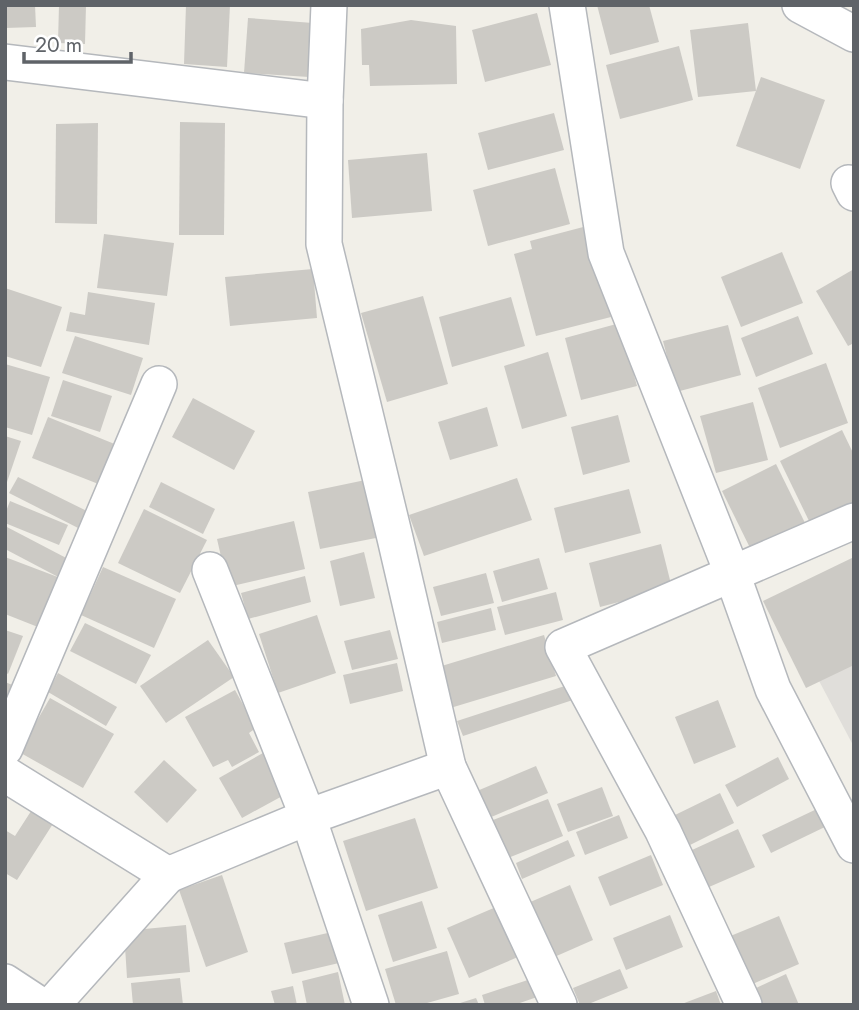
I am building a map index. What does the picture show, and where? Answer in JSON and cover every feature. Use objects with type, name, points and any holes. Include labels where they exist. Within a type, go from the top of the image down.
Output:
[{"type":"street","points":[[329,5],[324,244],[448,767],[559,1005]]},
{"type":"street","points":[[567,5],[606,253],[726,557],[773,689],[854,845]]},
{"type":"street","points":[[800,5],[854,34]]},
{"type":"street","points":[[5,62],[325,101]]},
{"type":"street","points":[[5,748],[159,384]]},
{"type":"street","points":[[744,1005],[663,831],[563,647],[854,521]]},
{"type":"street","points":[[210,570],[308,817],[371,1005]]},
{"type":"street","points":[[52,1005],[168,875],[308,817],[448,767]]},
{"type":"street","points":[[5,774],[168,875]]},
{"type":"street","points":[[5,982],[40,1005]]},
{"type":"shaded area","points":[[854,606],[854,747],[789,624]]},
{"type":"building","points":[[5,5],[35,5],[36,27],[5,28]]},
{"type":"building","points":[[59,5],[86,5],[85,44],[58,43]]},
{"type":"building","points":[[186,5],[230,5],[227,67],[184,64]]},
{"type":"building","points":[[597,5],[649,5],[659,42],[610,55]]},
{"type":"building","points":[[537,13],[551,65],[485,82],[472,30]]},
{"type":"building","points":[[248,18],[313,23],[309,77],[244,73]]},
{"type":"building","points":[[411,20],[456,26],[457,84],[370,86],[369,65],[362,65],[361,29]]},
{"type":"building","points":[[748,23],[756,91],[698,97],[690,30]]},
{"type":"building","points":[[679,46],[693,100],[620,119],[606,65]]},
{"type":"building","points":[[761,77],[825,100],[800,169],[736,146]]},
{"type":"building","points":[[554,113],[564,150],[488,170],[478,133]]},
{"type":"building","points":[[180,122],[225,123],[224,235],[179,235]]},
{"type":"building","points":[[98,123],[97,224],[55,223],[56,124]]},
{"type":"building","points":[[427,153],[432,211],[352,218],[348,160]]},
{"type":"building","points":[[555,168],[570,224],[488,246],[473,190]]},
{"type":"building","points":[[587,226],[611,317],[536,336],[514,254],[532,249],[530,241]]},
{"type":"building","points":[[104,234],[174,243],[167,296],[97,288]]},
{"type":"building","points":[[782,252],[803,303],[741,327],[721,277]]},
{"type":"building","points":[[313,269],[317,318],[230,326],[225,277]]},
{"type":"building","points":[[854,269],[854,343],[848,346],[816,291]]},
{"type":"building","points":[[5,288],[62,307],[41,367],[5,356]]},
{"type":"building","points":[[88,292],[155,303],[149,345],[66,331],[70,312],[85,315]]},
{"type":"building","points":[[423,296],[448,384],[387,402],[361,313]]},
{"type":"building","points":[[511,297],[525,346],[452,367],[439,317]]},
{"type":"building","points":[[798,316],[813,354],[756,377],[741,338]]},
{"type":"building","points":[[620,323],[637,386],[581,400],[565,338]]},
{"type":"building","points":[[728,325],[741,375],[676,392],[663,341]]},
{"type":"building","points":[[75,336],[143,358],[131,395],[62,373]]},
{"type":"building","points":[[548,352],[567,416],[522,429],[504,366]]},
{"type":"building","points":[[826,363],[848,423],[780,448],[758,388]]},
{"type":"building","points":[[5,364],[50,377],[32,435],[5,427]]},
{"type":"building","points":[[63,380],[112,396],[100,432],[51,416]]},
{"type":"building","points":[[193,398],[255,431],[234,470],[172,437]]},
{"type":"building","points":[[753,402],[768,460],[716,473],[700,416]]},
{"type":"building","points":[[487,407],[498,446],[450,460],[438,422]]},
{"type":"building","points":[[618,415],[630,462],[583,475],[571,427]]},
{"type":"building","points":[[48,417],[117,445],[101,485],[32,458]]},
{"type":"building","points":[[842,430],[854,455],[854,502],[810,523],[780,461]]},
{"type":"building","points":[[5,436],[21,441],[6,485],[5,485]]},
{"type":"building","points":[[776,464],[809,531],[755,558],[722,491]]},
{"type":"building","points":[[18,477],[97,516],[88,533],[9,493]]},
{"type":"building","points":[[375,478],[386,536],[320,549],[308,492]]},
{"type":"building","points":[[517,478],[532,520],[424,556],[409,515]]},
{"type":"building","points":[[161,482],[215,509],[203,534],[149,507]]},
{"type":"building","points":[[629,489],[641,533],[565,553],[554,508]]},
{"type":"building","points":[[10,501],[68,525],[59,545],[5,523]]},
{"type":"building","points":[[144,509],[207,540],[180,593],[118,563]]},
{"type":"building","points":[[294,521],[305,569],[228,587],[217,539]]},
{"type":"building","points":[[5,526],[72,561],[62,579],[5,549]]},
{"type":"building","points":[[661,544],[672,588],[600,607],[589,563]]},
{"type":"building","points":[[364,552],[375,598],[340,606],[330,561]]},
{"type":"building","points":[[5,557],[63,579],[43,629],[5,614]]},
{"type":"building","points":[[854,557],[854,665],[806,688],[763,601]]},
{"type":"building","points":[[539,558],[548,589],[502,602],[493,571]]},
{"type":"building","points":[[103,567],[176,599],[154,648],[81,615]]},
{"type":"building","points":[[486,573],[494,603],[441,616],[433,587]]},
{"type":"building","points":[[305,576],[311,602],[248,619],[241,593]]},
{"type":"building","points":[[556,592],[563,620],[505,635],[497,607]]},
{"type":"building","points":[[491,608],[496,630],[442,643],[437,622]]},
{"type":"building","points":[[317,615],[336,673],[278,693],[259,634]]},
{"type":"building","points":[[85,623],[151,655],[136,684],[70,651]]},
{"type":"building","points":[[5,630],[23,636],[8,674],[5,672]]},
{"type":"building","points":[[390,630],[398,659],[352,670],[344,641]]},
{"type":"building","points":[[544,635],[556,676],[447,709],[435,668]]},
{"type":"building","points":[[208,640],[234,677],[166,723],[140,686]]},
{"type":"building","points":[[397,663],[403,691],[350,704],[343,675]]},
{"type":"building","points":[[58,673],[117,707],[106,726],[48,692]]},
{"type":"building","points":[[5,682],[15,686],[5,709]]},
{"type":"building","points":[[577,682],[582,697],[463,736],[457,721]]},
{"type":"building","points":[[235,690],[256,728],[249,733],[259,752],[232,767],[228,760],[213,767],[185,717]]},
{"type":"building","points":[[50,698],[114,734],[83,788],[19,752]]},
{"type":"building","points":[[718,700],[736,747],[694,764],[675,717]]},
{"type":"building","points":[[263,753],[286,794],[242,818],[219,778]]},
{"type":"building","points":[[778,757],[789,779],[737,807],[725,785]]},
{"type":"building","points":[[164,760],[197,790],[167,823],[134,792]]},
{"type":"building","points":[[536,766],[548,793],[489,818],[477,791]]},
{"type":"building","points":[[602,787],[613,816],[568,832],[557,804]]},
{"type":"building","points":[[720,793],[734,823],[690,845],[675,815]]},
{"type":"building","points":[[548,799],[563,836],[508,858],[493,820]]},
{"type":"building","points":[[35,805],[56,819],[17,880],[5,873],[5,830],[15,836]]},
{"type":"building","points":[[821,807],[829,825],[771,853],[762,835]]},
{"type":"building","points":[[619,815],[628,838],[585,855],[576,832]]},
{"type":"building","points":[[415,818],[438,888],[366,911],[343,841]]},
{"type":"building","points":[[738,829],[755,867],[709,887],[692,850]]},
{"type":"building","points":[[568,840],[575,856],[522,879],[516,863]]},
{"type":"building","points":[[651,855],[663,885],[610,906],[598,877]]},
{"type":"building","points":[[222,875],[248,952],[206,967],[179,890]]},
{"type":"building","points":[[570,885],[593,940],[552,958],[528,903]]},
{"type":"building","points":[[422,901],[437,948],[393,962],[378,915]]},
{"type":"building","points":[[503,904],[525,954],[469,978],[447,928]]},
{"type":"building","points":[[670,915],[683,947],[626,970],[613,938]]},
{"type":"building","points":[[779,916],[799,964],[748,986],[728,937]]},
{"type":"building","points":[[186,925],[190,972],[127,978],[124,931]]},
{"type":"building","points":[[332,932],[339,963],[292,974],[284,943]]},
{"type":"building","points":[[447,951],[459,994],[420,1005],[396,1005],[385,969]]},
{"type":"building","points":[[620,969],[628,988],[580,1005],[573,988]]},
{"type":"building","points":[[338,972],[345,1005],[307,1005],[302,981]]},
{"type":"building","points":[[786,974],[799,1005],[760,1005],[754,989]]},
{"type":"building","points":[[180,978],[183,1005],[133,1005],[131,983]]},
{"type":"building","points":[[534,978],[540,996],[514,1005],[485,1005],[482,995]]},
{"type":"building","points":[[293,986],[297,1005],[275,1005],[271,991]]},
{"type":"building","points":[[716,991],[721,1005],[679,1005]]},
{"type":"building","points":[[476,998],[479,1005],[457,1005],[457,1004]]}]
